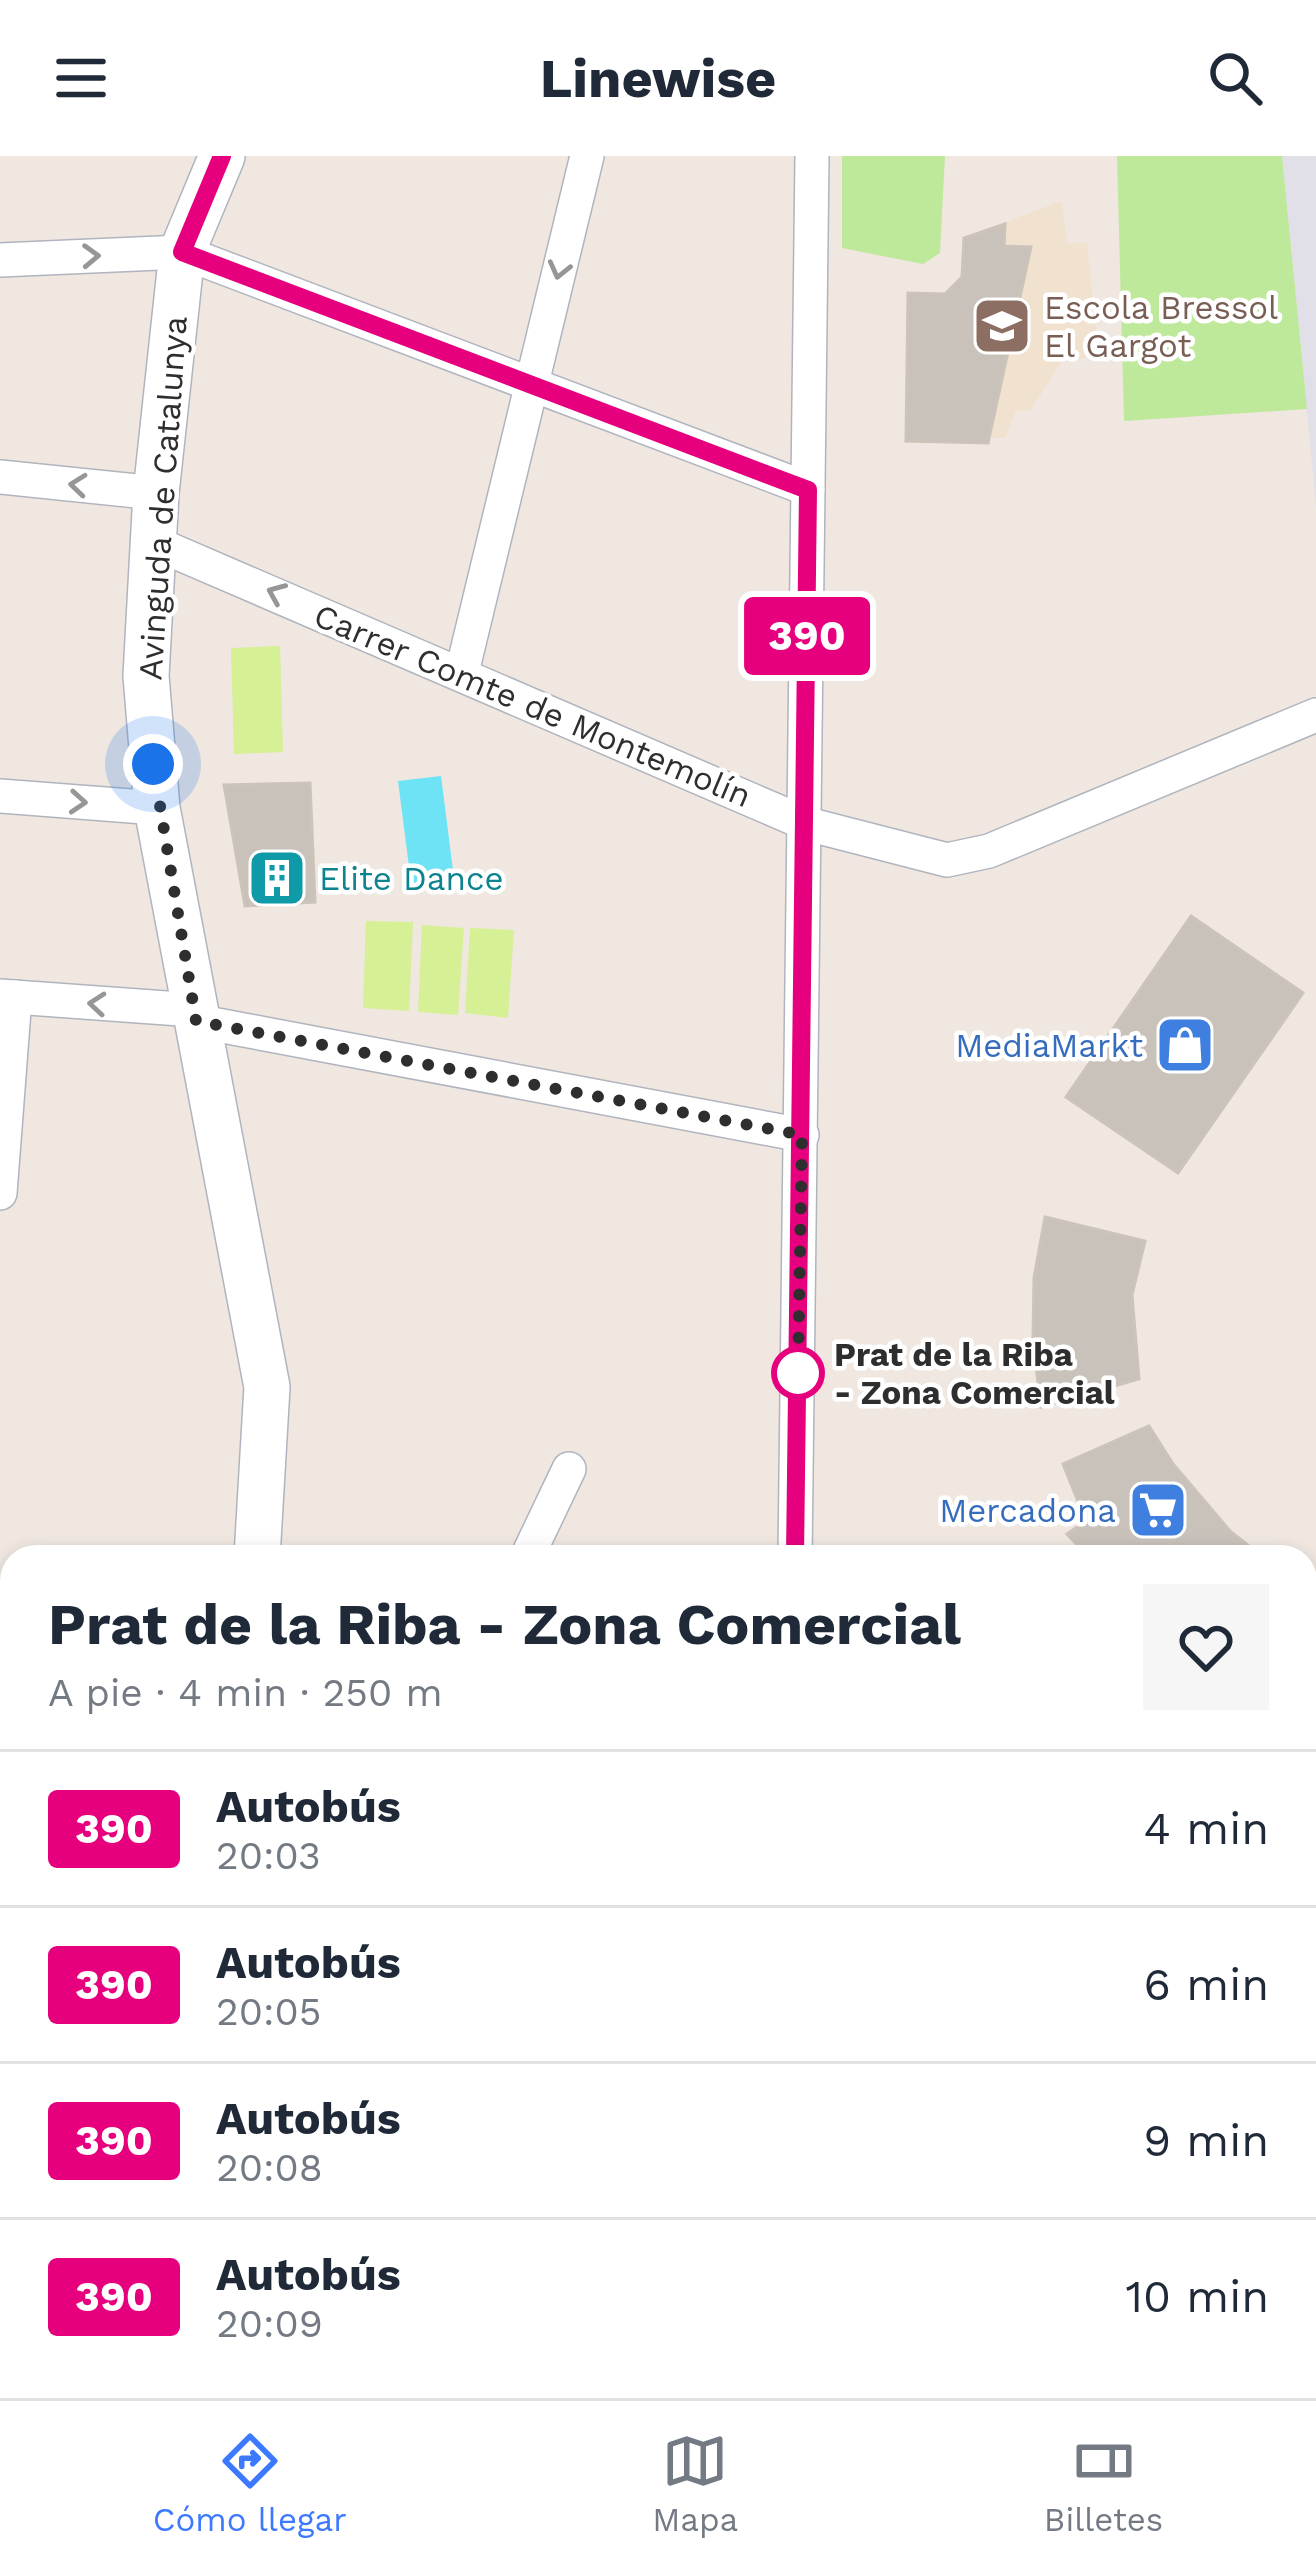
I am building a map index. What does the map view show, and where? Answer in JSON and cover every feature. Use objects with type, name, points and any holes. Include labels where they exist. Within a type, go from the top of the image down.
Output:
[{"type":"street","name":"Avinguda de Catalunya","points":[[222,156],[182,252],[155,493],[157,544],[146,676],[157,808],[267,1388],[258,1545]]},
{"type":"street","points":[[462,672],[586,156]]},
{"type":"street","points":[[795,1545],[812,156]]},
{"type":"street","points":[[0,260],[182,252],[808,490]]},
{"type":"street","points":[[0,477],[155,493]]},
{"type":"street","name":"Carrer Comte de Montemolín","points":[[157,544],[807,824],[947,860],[989,851],[1316,715]]},
{"type":"street","points":[[0,796],[157,808]]},
{"type":"street","points":[[0,1192],[8,996],[195,1016],[802,1135]]},
{"type":"street","points":[[533,1545],[569,1469]]},
{"type":"shaded area","points":[[1282,156],[1316,156],[1316,508],[1307,409]]},
{"type":"shaded area","name":"Escola Bressol El Gargot","points":[[1062,201],[1067,243],[1087,243],[1099,358],[1064,358],[1031,410],[1016,411],[1005,438],[989,438],[987,443],[906,441],[908,293],[945,293],[962,277],[964,238]]},
{"type":"green space","points":[[842,156],[945,156],[940,253],[923,264],[842,248]]},
{"type":"green space","points":[[1117,156],[1282,156],[1307,409],[1124,421]]},
{"type":"green space","points":[[280,646],[283,752],[234,754],[231,648]]},
{"type":"green space","points":[[366,921],[413,922],[409,1011],[363,1008]]},
{"type":"green space","points":[[422,925],[464,928],[458,1015],[418,1012]]},
{"type":"green space","points":[[470,928],[514,930],[508,1018],[465,1013]]},
{"type":"water","points":[[441,776],[455,886],[412,890],[398,781]]},
{"type":"building","points":[[1005,224],[1004,246],[1031,247],[988,443],[906,441],[908,293],[945,294],[962,277],[964,238]]},
{"type":"building","points":[[310,783],[315,902],[245,906],[224,785]]},
{"type":"building","name":"MediaMarkt","points":[[1191,916],[1303,993],[1178,1173],[1066,1097]]},
{"type":"building","points":[[1045,1217],[1145,1241],[1132,1295],[1139,1379],[1041,1407],[1033,1341],[1034,1278]]},
{"type":"building","points":[[1149,1426],[1173,1464],[1248,1545],[1077,1545],[1067,1534],[1086,1521],[1063,1464]]},
{"type":"bus line","name":"390","points":[[222,156],[182,252],[808,490],[795,1545]]},
{"type":"place","name":"Escola Bressol El Gargot","points":[[1002,326]]},
{"type":"place","name":"Elite Dance","points":[[277,878]]},
{"type":"place","name":"MediaMarkt","points":[[1185,1045]]},
{"type":"place","name":"Prat de la Riba - Zona Comercial","points":[[798,1373]]},
{"type":"place","name":"Mercadona","points":[[1158,1510]]},
{"type":"route","points":[[153,764],[196,1021],[802,1135],[798,1373]]}]
